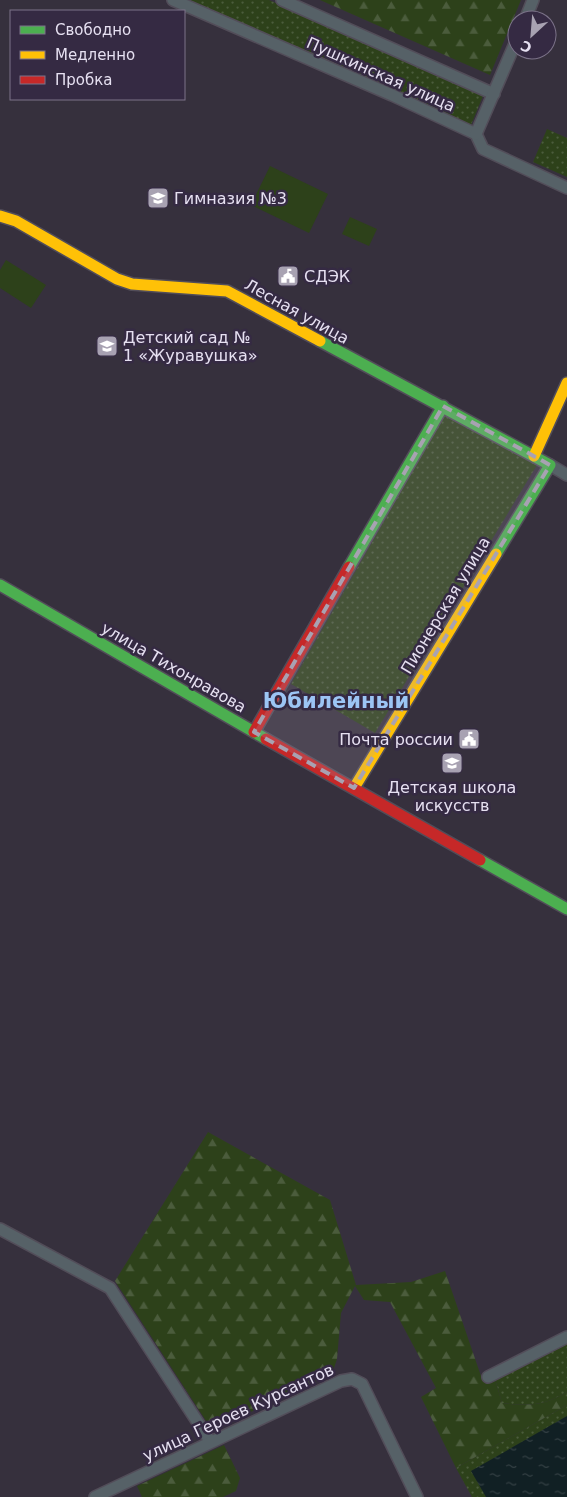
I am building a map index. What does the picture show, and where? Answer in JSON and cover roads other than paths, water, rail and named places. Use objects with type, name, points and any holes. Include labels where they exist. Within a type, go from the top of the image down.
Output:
[{"type":"street","name":"Пушкинская улица","points":[[173,0],[476,134],[483,148],[567,188]]},
{"type":"street","name":"Пушкинская улица","points":[[282,0],[494,94]]},
{"type":"street","points":[[476,134],[508,60]]},
{"type":"street","name":"Лесная улица","points":[[0,216],[16,221],[117,279],[132,284],[227,291],[443,406],[567,475]]},
{"type":"street","points":[[534,456],[567,383]]},
{"type":"street","points":[[254,732],[443,406]]},
{"type":"street","name":"Пионерская улица","points":[[354,788],[550,465]]},
{"type":"street","name":"улица Тихонравова","points":[[0,584],[254,732],[567,909]]},
{"type":"street","points":[[0,1229],[110,1288],[210,1441]]},
{"type":"street","points":[[488,1377],[567,1337]]},
{"type":"street","name":"улица Героев Курсантов","points":[[95,1497],[210,1441],[341,1381],[356,1380],[362,1384],[417,1497]]},
{"type":"water","points":[[567,1416],[567,1497],[486,1497],[471,1471]]},
{"type":"place","name":"Гимназия №3","points":[[158,198]]},
{"type":"place","name":"СДЭК","points":[[288,276]]},
{"type":"place","name":"Детский сад № 1 «Журавушка»","points":[[107,346]]},
{"type":"place","name":"Почта россии","points":[[469,739]]},
{"type":"place","name":"Детская школа искусств","points":[[452,763]]},
{"type":"district","name":"Юбилейный","points":[[336,701]]}]
